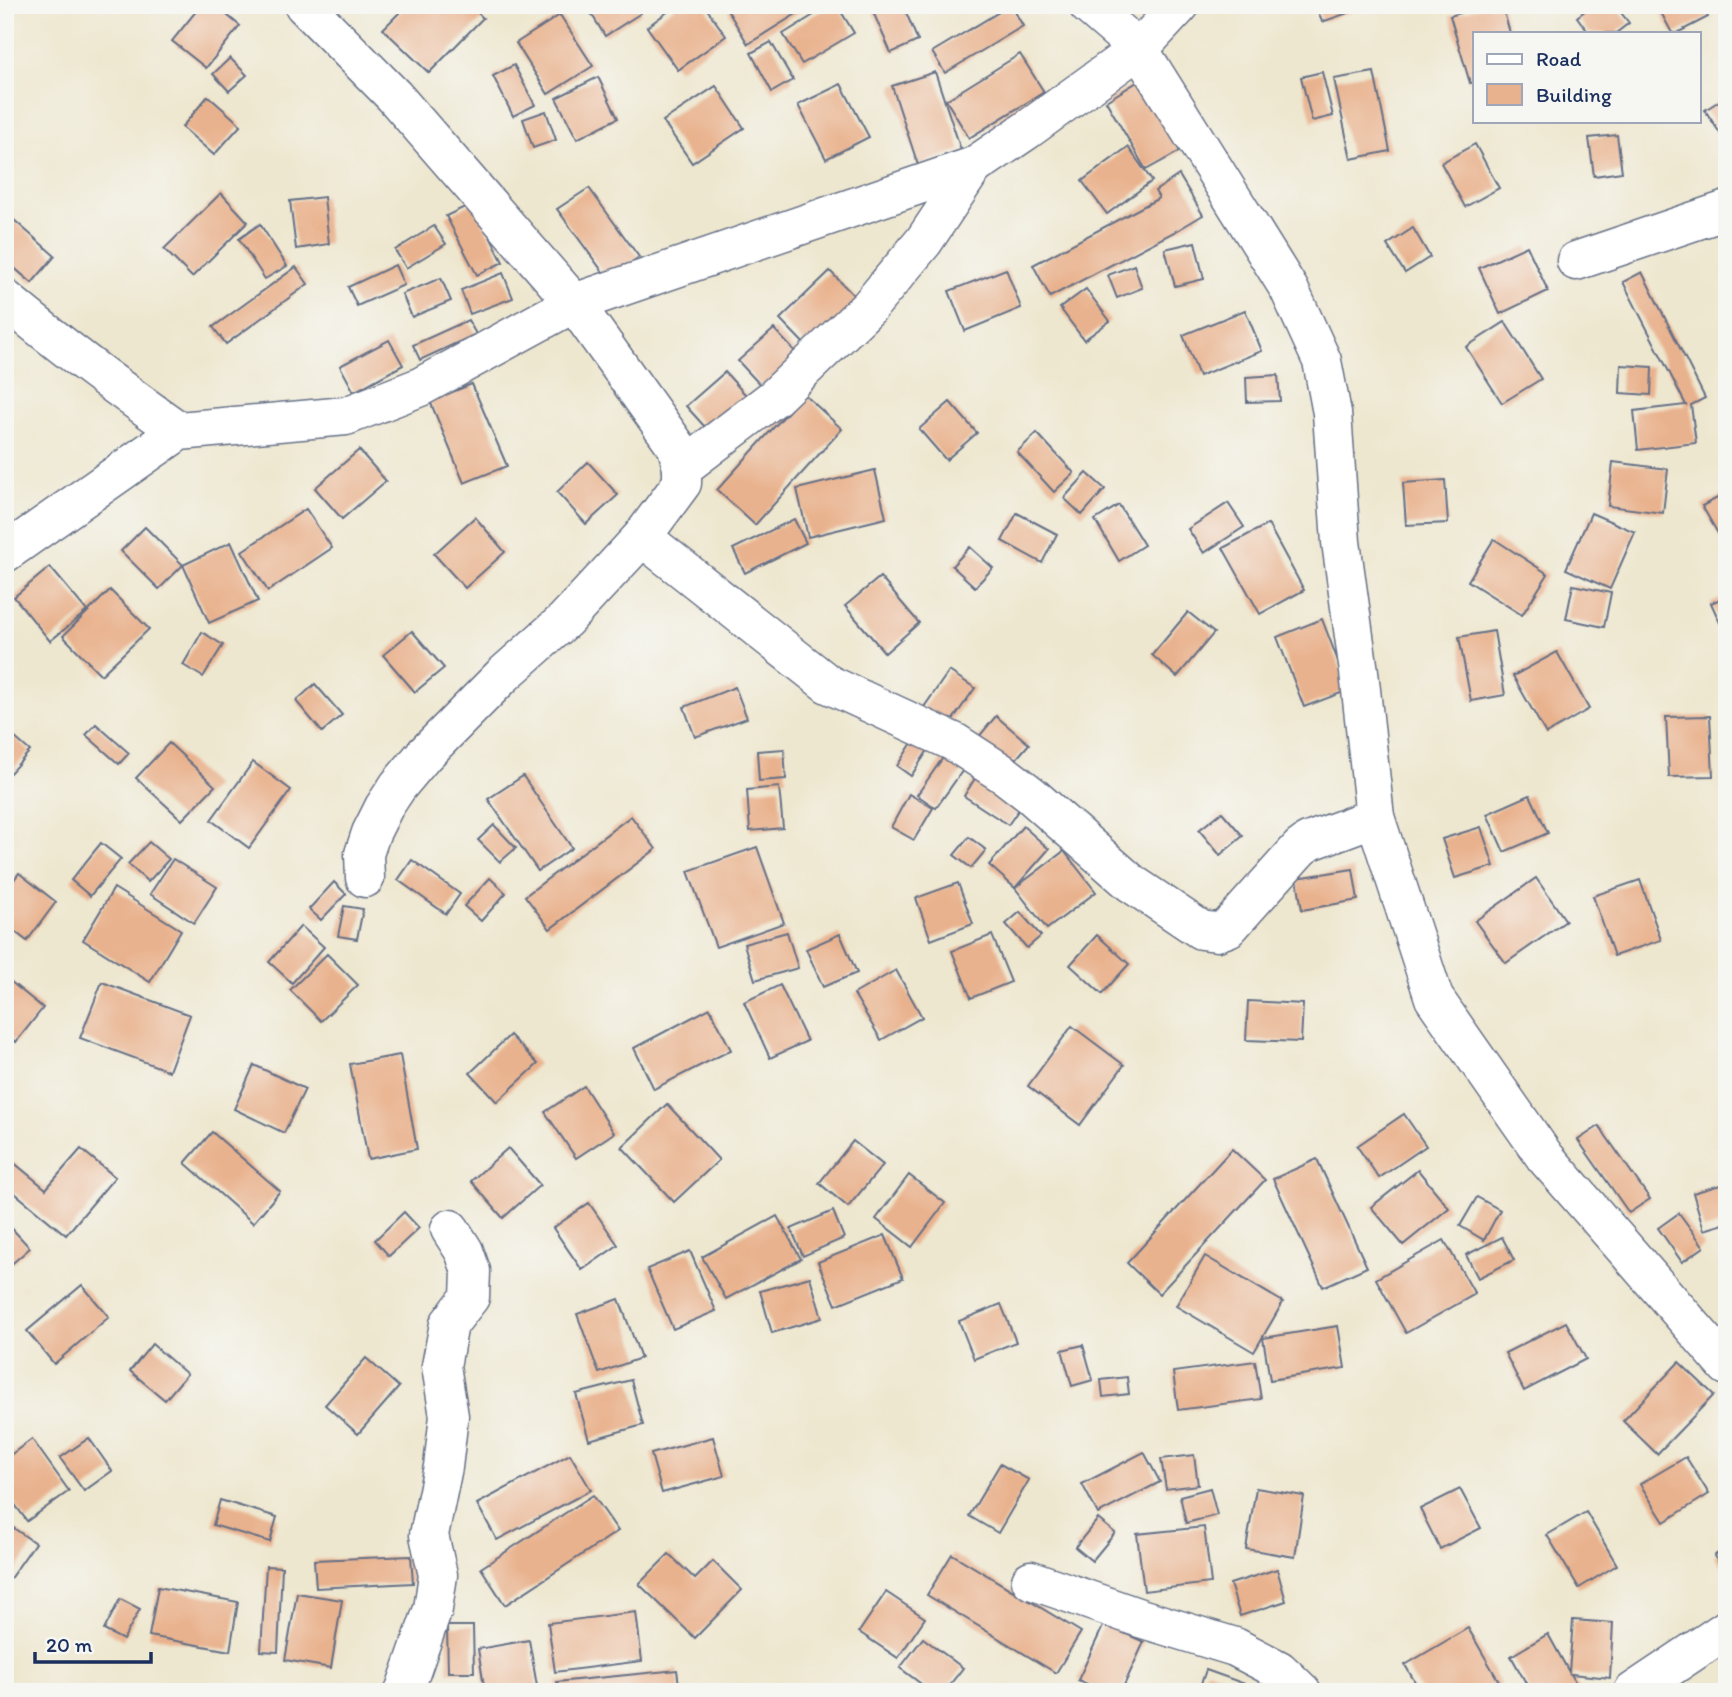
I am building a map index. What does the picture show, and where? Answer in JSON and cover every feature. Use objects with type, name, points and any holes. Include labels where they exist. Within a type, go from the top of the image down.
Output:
[{"type":"street","points":[[304,5],[394,96],[574,303],[677,447],[682,468],[682,483],[642,537],[565,621],[503,675],[424,755],[398,786],[370,833],[364,854],[365,878]]},
{"type":"street","points":[[1088,5],[1139,49],[1289,289],[1322,361],[1332,413],[1341,542],[1375,817],[1434,998],[1545,1157],[1727,1366]]},
{"type":"street","points":[[5,553],[179,431],[346,416],[420,387],[574,303],[974,166],[1139,49],[1180,5]]},
{"type":"street","points":[[682,468],[775,397],[869,307],[924,241],[974,166]]},
{"type":"street","points":[[1576,261],[1727,209]]},
{"type":"street","points":[[5,299],[114,386],[179,431]]},
{"type":"street","points":[[642,537],[828,684],[954,741],[1005,775],[1131,883],[1201,930],[1217,932],[1228,928],[1308,842],[1375,817]]},
{"type":"street","points":[[404,1692],[433,1609],[438,1575],[429,1535],[443,1467],[449,1416],[441,1366],[449,1324],[470,1297],[471,1271],[464,1251],[450,1229]]},
{"type":"street","points":[[1031,1580],[1235,1647],[1279,1670],[1302,1692]]},
{"type":"street","points":[[1633,1692],[1727,1629]]},
{"type":"building","points":[[201,5],[215,5],[240,26],[206,68],[172,41]]},
{"type":"building","points":[[407,5],[470,5],[483,18],[429,73],[383,29]]},
{"type":"building","points":[[586,5],[637,5],[641,13],[605,36]]},
{"type":"building","points":[[677,5],[704,5],[726,36],[678,70],[647,27]]},
{"type":"building","points":[[738,5],[797,5],[801,11],[748,44],[728,11]]},
{"type":"building","points":[[830,5],[837,5],[854,33],[802,64],[783,34]]},
{"type":"building","points":[[870,5],[903,5],[918,41],[891,53]]},
{"type":"building","points":[[1011,5],[1023,26],[945,73],[932,52]]},
{"type":"building","points":[[1316,5],[1368,5],[1368,6],[1322,22]]},
{"type":"building","points":[[1487,5],[1502,5],[1510,32],[1473,32],[1473,82],[1470,83],[1450,16]]},
{"type":"building","points":[[1592,5],[1615,5],[1629,23],[1617,32],[1588,32],[1577,17]]},
{"type":"building","points":[[1657,5],[1702,5],[1708,17],[1679,32],[1671,32]]},
{"type":"building","points":[[560,15],[593,66],[548,94],[516,43]]},
{"type":"building","points":[[771,42],[793,80],[772,92],[751,53]]},
{"type":"building","points":[[1020,54],[1044,92],[969,138],[946,100]]},
{"type":"building","points":[[230,58],[247,75],[229,91],[213,74]]},
{"type":"building","points":[[514,65],[535,105],[513,116],[493,76]]},
{"type":"building","points":[[935,72],[961,150],[918,165],[892,86]]},
{"type":"building","points":[[1322,72],[1333,116],[1312,121],[1301,77]]},
{"type":"building","points":[[1374,72],[1390,151],[1351,159],[1334,79]]},
{"type":"building","points":[[598,77],[618,118],[577,139],[556,98]]},
{"type":"building","points":[[1139,81],[1180,151],[1146,170],[1106,101]]},
{"type":"building","points":[[841,84],[869,137],[826,159],[798,105]]},
{"type":"building","points":[[716,86],[744,128],[692,163],[663,121]]},
{"type":"building","points":[[208,96],[241,125],[214,155],[182,127]]},
{"type":"building","points":[[1727,96],[1727,140],[1725,141],[1705,110]]},
{"type":"building","points":[[546,111],[556,140],[533,148],[523,119]]},
{"type":"building","points":[[1617,135],[1622,172],[1594,176],[1589,138]]},
{"type":"building","points":[[1475,144],[1499,188],[1465,207],[1441,163]]},
{"type":"building","points":[[1128,147],[1152,181],[1107,214],[1082,181]]},
{"type":"building","points":[[1179,175],[1203,215],[1050,297],[1033,265],[1159,198],[1155,191]]},
{"type":"building","points":[[589,188],[639,257],[608,279],[557,209]]},
{"type":"building","points":[[221,193],[248,222],[192,277],[164,249]]},
{"type":"building","points":[[324,197],[329,244],[296,249],[290,201]]},
{"type":"building","points":[[473,203],[503,262],[477,275],[446,216]]},
{"type":"building","points":[[5,212],[55,256],[32,283],[5,260]]},
{"type":"building","points":[[260,224],[287,266],[265,279],[239,239]]},
{"type":"building","points":[[434,226],[446,244],[406,268],[395,250]]},
{"type":"building","points":[[1413,228],[1430,257],[1405,273],[1387,245]]},
{"type":"building","points":[[1195,242],[1204,279],[1175,286],[1165,249]]},
{"type":"building","points":[[1527,246],[1548,291],[1500,314],[1479,268]]},
{"type":"building","points":[[395,265],[404,285],[357,306],[348,287]]},
{"type":"building","points":[[1134,265],[1142,288],[1117,298],[1108,275]]},
{"type":"building","points":[[296,267],[308,284],[226,344],[213,327]]},
{"type":"building","points":[[1006,269],[1021,308],[965,331],[949,291]]},
{"type":"building","points":[[830,271],[862,304],[813,353],[780,319]]},
{"type":"building","points":[[1642,272],[1705,398],[1691,405],[1696,443],[1638,450],[1634,411],[1686,405],[1623,282]]},
{"type":"building","points":[[503,273],[513,298],[470,314],[461,290]]},
{"type":"building","points":[[441,278],[451,301],[412,317],[402,294]]},
{"type":"building","points":[[1086,289],[1110,321],[1084,340],[1060,308]]},
{"type":"building","points":[[1245,310],[1262,351],[1199,376],[1183,335]]},
{"type":"building","points":[[468,320],[476,334],[420,360],[413,345]]},
{"type":"building","points":[[1505,322],[1541,379],[1502,403],[1466,347]]},
{"type":"building","points":[[774,329],[801,358],[765,390],[738,361]]},
{"type":"building","points":[[389,340],[403,365],[354,392],[340,366]]},
{"type":"building","points":[[1621,365],[1652,367],[1651,395],[1620,393]]},
{"type":"building","points":[[725,372],[753,403],[714,437],[686,406]]},
{"type":"building","points":[[1278,375],[1280,401],[1247,402],[1246,377]]},
{"type":"building","points":[[472,384],[507,466],[464,483],[430,401]]},
{"type":"building","points":[[804,394],[842,429],[755,525],[717,490]]},
{"type":"building","points":[[950,402],[977,433],[946,460],[919,429]]},
{"type":"building","points":[[1037,433],[1074,473],[1054,492],[1017,452]]},
{"type":"building","points":[[359,450],[386,481],[342,519],[315,488]]},
{"type":"building","points":[[588,462],[618,495],[586,524],[557,492]]},
{"type":"building","points":[[1613,462],[1668,469],[1663,513],[1608,506]]},
{"type":"building","points":[[875,470],[886,518],[808,537],[797,489]]},
{"type":"building","points":[[1087,473],[1105,489],[1082,515],[1064,498]]},
{"type":"building","points":[[1445,480],[1448,523],[1406,525],[1403,483]]},
{"type":"building","points":[[1727,493],[1727,549],[1702,506]]},
{"type":"building","points":[[1228,503],[1244,527],[1204,553],[1188,529]]},
{"type":"building","points":[[1119,505],[1144,545],[1119,561],[1095,520]]},
{"type":"building","points":[[306,509],[332,548],[268,591],[242,551]]},
{"type":"building","points":[[1017,513],[1057,534],[1042,563],[1002,541]]},
{"type":"building","points":[[1591,513],[1635,532],[1610,589],[1566,569]]},
{"type":"building","points":[[475,517],[505,552],[465,588],[434,554]]},
{"type":"building","points":[[794,519],[806,543],[745,573],[733,549]]},
{"type":"building","points":[[1268,524],[1304,590],[1260,614],[1223,548]]},
{"type":"building","points":[[145,527],[183,565],[159,589],[121,551]]},
{"type":"building","points":[[1494,539],[1548,574],[1522,615],[1468,581]]},
{"type":"building","points":[[231,542],[258,601],[209,623],[183,565]]},
{"type":"building","points":[[970,547],[993,568],[975,587],[952,566]]},
{"type":"building","points":[[50,567],[87,611],[50,641],[14,597]]},
{"type":"building","points":[[880,577],[919,623],[885,653],[845,606]]},
{"type":"building","points":[[1573,585],[1611,593],[1604,627],[1566,619]]},
{"type":"building","points":[[110,590],[149,629],[101,675],[63,636]]},
{"type":"building","points":[[1727,596],[1727,638],[1711,603]]},
{"type":"building","points":[[1188,612],[1214,633],[1177,677],[1152,655]]},
{"type":"building","points":[[1322,619],[1349,690],[1304,707],[1277,637]]},
{"type":"building","points":[[412,631],[444,668],[415,692],[383,655]]},
{"type":"building","points":[[1494,631],[1505,695],[1471,701],[1459,637]]},
{"type":"building","points":[[202,632],[223,645],[203,677],[183,665]]},
{"type":"building","points":[[1557,652],[1589,709],[1546,734],[1513,676]]},
{"type":"building","points":[[949,671],[975,688],[949,725],[924,707]]},
{"type":"building","points":[[315,684],[342,715],[322,732],[296,701]]},
{"type":"building","points":[[735,687],[747,718],[695,737],[684,707]]},
{"type":"building","points":[[996,716],[1029,744],[1010,766],[977,739]]},
{"type":"building","points":[[1710,716],[1713,776],[1669,777],[1666,717]]},
{"type":"building","points":[[96,724],[129,753],[119,764],[86,735]]},
{"type":"building","points":[[5,729],[30,751],[10,773],[5,769]]},
{"type":"building","points":[[919,732],[934,741],[911,776],[897,766]]},
{"type":"building","points":[[169,743],[215,786],[182,820],[136,778]]},
{"type":"building","points":[[951,746],[970,760],[936,808],[917,795]]},
{"type":"building","points":[[784,749],[786,779],[759,781],[757,751]]},
{"type":"building","points":[[253,762],[291,790],[249,848],[211,820]]},
{"type":"building","points":[[979,772],[1024,802],[1008,825],[964,796]]},
{"type":"building","points":[[523,776],[572,848],[538,871],[488,799]]},
{"type":"building","points":[[779,787],[783,828],[750,831],[747,790]]},
{"type":"building","points":[[909,794],[933,808],[914,840],[891,827]]},
{"type":"building","points":[[1530,795],[1548,833],[1504,852],[1487,814]]},
{"type":"building","points":[[1222,812],[1243,836],[1220,855],[1199,830]]},
{"type":"building","points":[[631,816],[656,849],[550,929],[525,896]]},
{"type":"building","points":[[494,825],[516,848],[500,862],[478,840]]},
{"type":"building","points":[[1023,826],[1049,849],[1015,888],[989,865]]},
{"type":"building","points":[[1481,827],[1494,866],[1455,878],[1442,839]]},
{"type":"building","points":[[969,837],[986,850],[971,868],[954,855]]},
{"type":"building","points":[[149,842],[169,859],[148,882],[128,864]]},
{"type":"building","points":[[101,843],[121,859],[90,896],[71,880]]},
{"type":"building","points":[[757,847],[784,923],[716,947],[688,871]]},
{"type":"building","points":[[1064,851],[1096,892],[1047,929],[1015,888]]},
{"type":"building","points":[[173,859],[217,887],[194,923],[150,894]]},
{"type":"building","points":[[412,860],[460,894],[446,914],[398,880]]},
{"type":"building","points":[[1353,869],[1358,900],[1302,910],[1297,878]]},
{"type":"building","points":[[19,873],[56,902],[27,941],[5,924],[5,892]]},
{"type":"building","points":[[490,878],[506,893],[481,921],[464,906]]},
{"type":"building","points":[[1536,878],[1566,921],[1506,963],[1475,921]]},
{"type":"building","points":[[1640,880],[1661,940],[1614,956],[1593,896]]},
{"type":"building","points":[[334,882],[346,894],[321,920],[309,909]]},
{"type":"building","points":[[958,883],[973,924],[931,940],[916,898]]},
{"type":"building","points":[[114,888],[181,930],[150,982],[83,940]]},
{"type":"building","points":[[344,906],[363,909],[357,939],[338,936]]},
{"type":"building","points":[[1020,912],[1041,936],[1027,948],[1006,924]]},
{"type":"building","points":[[301,926],[324,947],[292,983],[269,962]]},
{"type":"building","points":[[787,932],[798,968],[755,980],[744,944]]},
{"type":"building","points":[[840,934],[857,973],[823,987],[806,949]]},
{"type":"building","points":[[992,935],[1011,982],[971,998],[952,951]]},
{"type":"building","points":[[1097,935],[1129,964],[1102,994],[1070,965]]},
{"type":"building","points":[[327,954],[358,985],[321,1021],[290,990]]},
{"type":"building","points":[[896,970],[922,1017],[881,1040],[854,994]]},
{"type":"building","points":[[5,977],[43,1008],[16,1042],[5,1033]]},
{"type":"building","points":[[102,982],[190,1015],[169,1071],[80,1038]]},
{"type":"building","points":[[780,985],[807,1041],[770,1058],[744,1002]]},
{"type":"building","points":[[1248,1001],[1303,1004],[1301,1042],[1246,1040]]},
{"type":"building","points":[[710,1008],[731,1050],[654,1089],[634,1048]]},
{"type":"building","points":[[1072,1026],[1124,1065],[1080,1125],[1028,1086]]},
{"type":"building","points":[[510,1035],[538,1064],[497,1102],[470,1073]]},
{"type":"building","points":[[400,1055],[417,1149],[368,1159],[350,1064]]},
{"type":"building","points":[[254,1065],[305,1089],[284,1133],[234,1109]]},
{"type":"building","points":[[584,1086],[614,1133],[576,1158],[545,1112]]},
{"type":"building","points":[[667,1104],[719,1160],[674,1202],[622,1147]]},
{"type":"building","points":[[1404,1114],[1426,1146],[1379,1178],[1357,1146]]},
{"type":"building","points":[[1599,1126],[1650,1199],[1629,1213],[1578,1140]]},
{"type":"building","points":[[212,1132],[280,1191],[253,1223],[185,1163]]},
{"type":"building","points":[[853,1141],[883,1165],[848,1207],[819,1183]]},
{"type":"building","points":[[508,1148],[540,1185],[503,1218],[471,1181]]},
{"type":"building","points":[[81,1149],[115,1177],[66,1235],[5,1185],[5,1172],[13,1162],[46,1189]]},
{"type":"building","points":[[1232,1149],[1265,1180],[1159,1294],[1127,1263]]},
{"type":"building","points":[[1317,1159],[1367,1267],[1323,1287],[1273,1179]]},
{"type":"building","points":[[1418,1170],[1449,1208],[1403,1245],[1371,1207]]},
{"type":"building","points":[[909,1175],[945,1203],[912,1247],[876,1219]]},
{"type":"building","points":[[1727,1183],[1727,1223],[1704,1230],[1693,1193]]},
{"type":"building","points":[[1477,1197],[1500,1210],[1484,1240],[1460,1226]]},
{"type":"building","points":[[589,1203],[618,1245],[582,1270],[553,1228]]},
{"type":"building","points":[[833,1211],[844,1238],[803,1256],[791,1229]]},
{"type":"building","points":[[404,1212],[419,1228],[389,1256],[375,1240]]},
{"type":"building","points":[[1679,1213],[1704,1247],[1682,1262],[1658,1228]]},
{"type":"building","points":[[777,1216],[801,1259],[726,1299],[702,1257]]},
{"type":"building","points":[[5,1221],[30,1248],[6,1269],[5,1268]]},
{"type":"building","points":[[885,1235],[903,1278],[836,1305],[818,1262]]},
{"type":"building","points":[[1502,1237],[1514,1260],[1478,1278],[1466,1255]]},
{"type":"building","points":[[1444,1240],[1475,1294],[1406,1333],[1376,1279]]},
{"type":"building","points":[[690,1251],[716,1311],[673,1329],[647,1269]]},
{"type":"building","points":[[1205,1256],[1283,1302],[1254,1352],[1176,1306]]},
{"type":"building","points":[[810,1277],[822,1318],[772,1333],[760,1291]]},
{"type":"building","points":[[82,1285],[109,1317],[54,1364],[27,1331]]},
{"type":"building","points":[[619,1299],[641,1358],[599,1373],[577,1314]]},
{"type":"building","points":[[1001,1304],[1016,1342],[974,1359],[959,1321]]},
{"type":"building","points":[[1566,1322],[1586,1359],[1524,1391],[1505,1353]]},
{"type":"building","points":[[1338,1326],[1345,1368],[1270,1380],[1263,1338]]},
{"type":"building","points":[[152,1344],[187,1374],[165,1400],[130,1371]]},
{"type":"building","points":[[1083,1345],[1093,1380],[1072,1386],[1062,1350]]},
{"type":"building","points":[[366,1358],[399,1387],[358,1434],[325,1405]]},
{"type":"building","points":[[1255,1361],[1261,1399],[1178,1410],[1173,1372]]},
{"type":"building","points":[[1679,1362],[1714,1395],[1657,1454],[1623,1421]]},
{"type":"building","points":[[1127,1377],[1129,1394],[1103,1397],[1101,1380]]},
{"type":"building","points":[[631,1380],[643,1425],[589,1440],[576,1394]]},
{"type":"building","points":[[713,1437],[724,1476],[662,1493],[651,1454]]},
{"type":"building","points":[[89,1438],[112,1471],[84,1491],[60,1458]]},
{"type":"building","points":[[32,1439],[69,1491],[27,1521],[5,1491],[5,1459]]},
{"type":"building","points":[[1144,1452],[1160,1482],[1098,1514],[1082,1484]]},
{"type":"building","points":[[570,1454],[591,1490],[497,1540],[477,1504]]},
{"type":"building","points":[[1194,1455],[1198,1485],[1166,1489],[1161,1459]]},
{"type":"building","points":[[1686,1457],[1709,1494],[1664,1522],[1640,1484]]},
{"type":"building","points":[[1000,1464],[1029,1480],[998,1533],[969,1516]]},
{"type":"building","points":[[1210,1488],[1217,1515],[1186,1523],[1180,1496]]},
{"type":"building","points":[[1256,1488],[1304,1496],[1295,1557],[1246,1549]]},
{"type":"building","points":[[1460,1489],[1481,1528],[1440,1549],[1420,1509]]},
{"type":"building","points":[[593,1495],[618,1531],[505,1605],[481,1568]]},
{"type":"building","points":[[220,1500],[277,1517],[270,1542],[213,1525]]},
{"type":"building","points":[[1586,1512],[1617,1565],[1579,1588],[1547,1535]]},
{"type":"building","points":[[1098,1519],[1115,1533],[1092,1561],[1075,1547]]},
{"type":"building","points":[[5,1522],[35,1543],[9,1580],[5,1577]]},
{"type":"building","points":[[1204,1527],[1211,1583],[1144,1591],[1137,1534]]},
{"type":"building","points":[[1727,1546],[1727,1574],[1714,1556]]},
{"type":"building","points":[[669,1554],[695,1579],[713,1561],[742,1590],[695,1638],[639,1584]]},
{"type":"building","points":[[952,1554],[1081,1632],[1056,1673],[927,1595]]},
{"type":"building","points":[[411,1556],[413,1583],[316,1588],[314,1560]]},
{"type":"building","points":[[266,1566],[282,1567],[278,1652],[261,1651]]},
{"type":"building","points":[[1277,1569],[1286,1601],[1240,1616],[1230,1584]]},
{"type":"building","points":[[158,1587],[238,1602],[230,1651],[149,1636]]},
{"type":"building","points":[[886,1592],[925,1618],[898,1658],[859,1632]]},
{"type":"building","points":[[297,1593],[342,1600],[331,1668],[285,1660]]},
{"type":"building","points":[[120,1599],[140,1609],[123,1640],[104,1630]]},
{"type":"building","points":[[636,1612],[642,1661],[555,1672],[548,1623]]},
{"type":"building","points":[[1573,1620],[1613,1623],[1610,1678],[1571,1674],[1581,1692],[1531,1692],[1511,1656],[1548,1634],[1569,1672]]},
{"type":"building","points":[[1104,1624],[1144,1642],[1121,1692],[1105,1692],[1078,1680]]},
{"type":"building","points":[[447,1626],[473,1626],[474,1672],[448,1672]]},
{"type":"building","points":[[1468,1628],[1501,1685],[1489,1692],[1421,1692],[1405,1665]]},
{"type":"building","points":[[923,1638],[963,1668],[944,1692],[932,1692],[900,1668]]},
{"type":"building","points":[[529,1640],[538,1692],[485,1692],[478,1649]]},
{"type":"building","points":[[677,1670],[680,1692],[558,1692],[557,1682]]},
{"type":"building","points":[[1206,1670],[1248,1685],[1245,1692],[1198,1692]]}]
